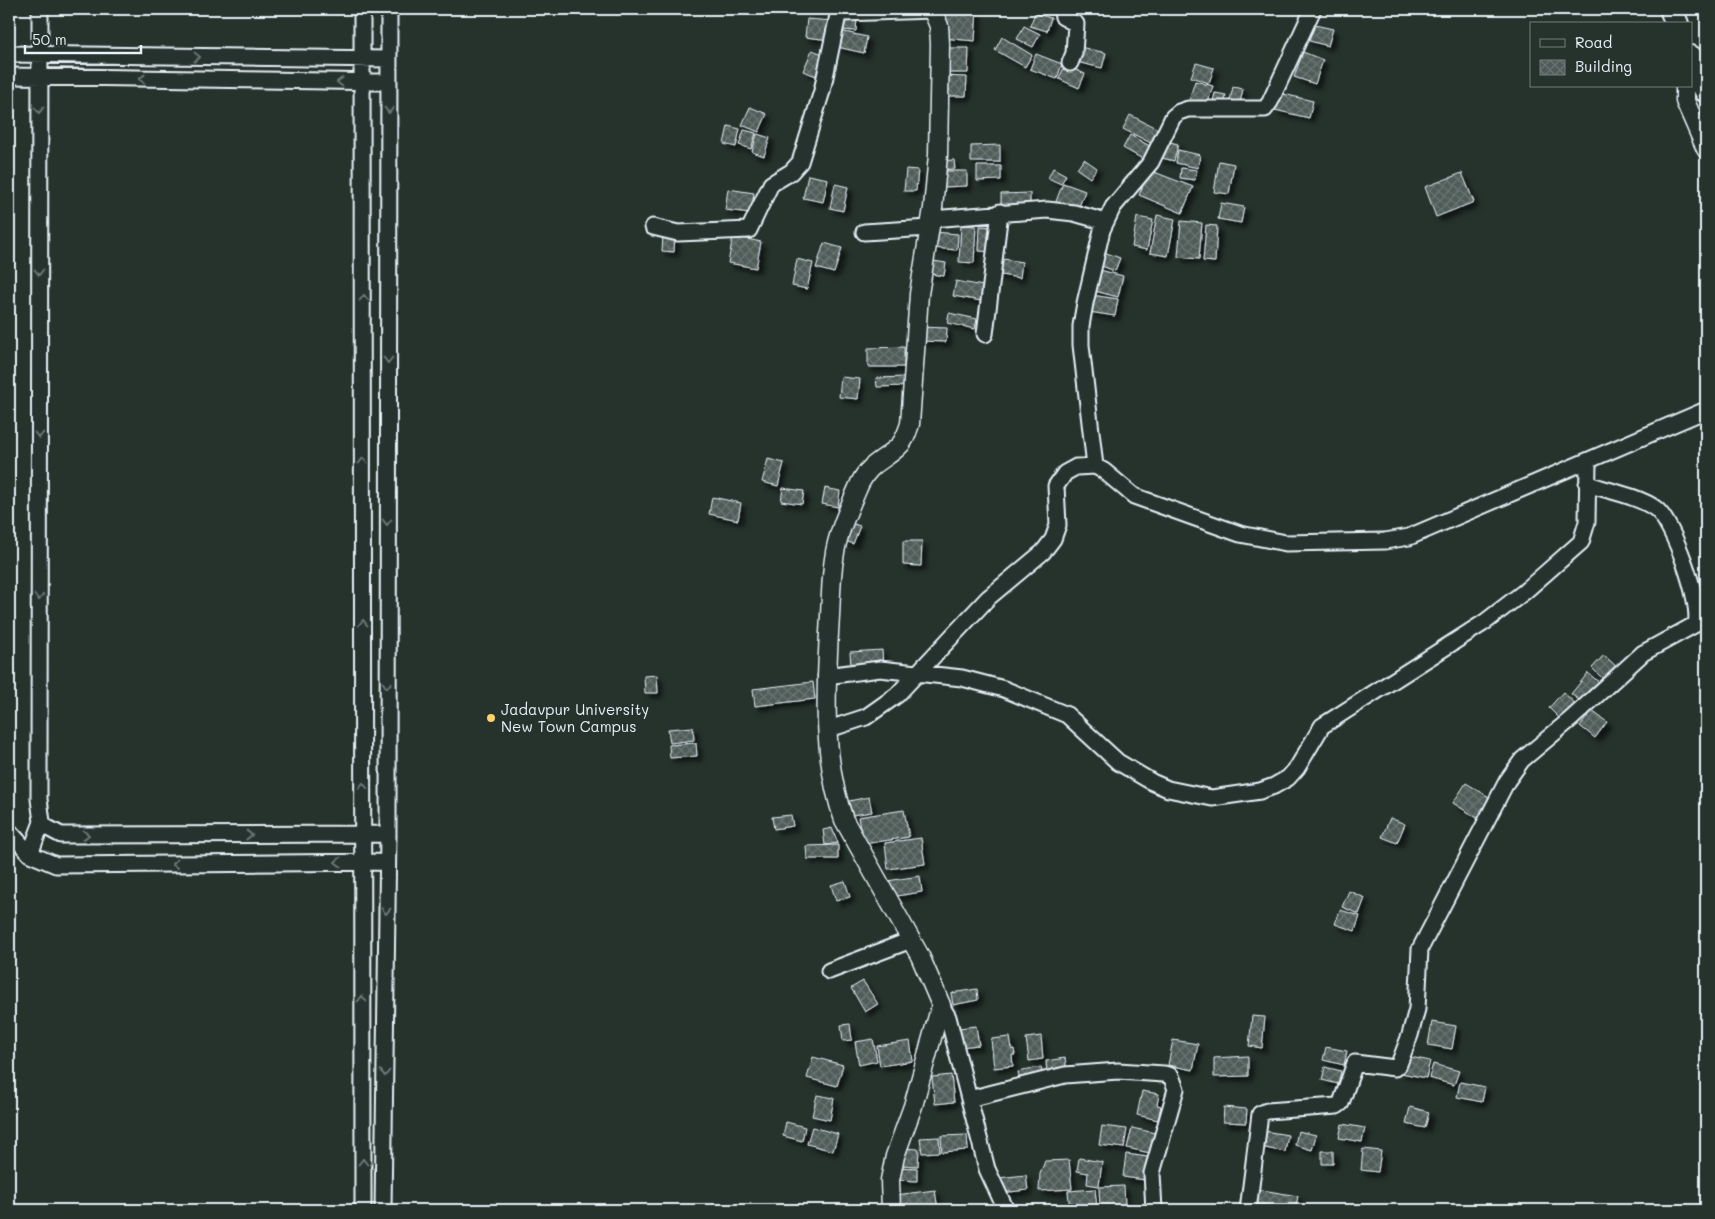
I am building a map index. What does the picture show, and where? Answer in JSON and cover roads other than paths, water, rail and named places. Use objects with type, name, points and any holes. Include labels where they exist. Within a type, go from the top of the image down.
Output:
[{"type":"main road","points":[[1671,9],[1676,22]]},
{"type":"main road","points":[[1692,62],[1706,91]]},
{"type":"street","points":[[30,854],[42,822],[39,799],[40,9]]},
{"type":"street","points":[[362,9],[363,1210]]},
{"type":"street","points":[[383,1210],[386,862],[388,834],[389,9]]},
{"type":"street","points":[[653,227],[678,233],[750,230],[771,184],[791,172],[800,162],[822,91],[838,16],[842,13],[932,9],[939,26],[940,44],[938,155],[919,294],[910,424],[905,438],[898,447],[873,464],[861,481],[847,516],[834,558],[826,676],[830,762],[837,800],[844,820],[911,940],[948,1018],[987,1168],[1006,1210]]},
{"type":"street","points":[[1062,9],[1063,17],[1076,24],[1074,53],[1070,64]]},
{"type":"street","points":[[1095,466],[1081,326],[1102,230],[1113,207],[1151,162],[1173,117],[1179,112],[1188,109],[1265,109],[1313,9]]},
{"type":"street","points":[[9,54],[389,59]]},
{"type":"street","points":[[9,76],[389,82]]},
{"type":"street","points":[[1685,88],[1686,101],[1706,148]]},
{"type":"street","points":[[864,232],[1000,212],[1047,210],[1074,213],[1106,222]]},
{"type":"street","points":[[985,334],[1000,212]]},
{"type":"street","points":[[829,729],[866,717],[897,695],[919,673],[952,634],[988,598],[1043,552],[1053,540],[1058,525],[1056,486],[1059,479],[1065,473],[1076,467],[1095,466],[1104,471],[1134,496],[1223,530],[1286,543],[1386,540],[1409,537],[1706,410]]},
{"type":"street","points":[[826,676],[880,670],[962,678],[1004,689],[1057,710],[1076,722],[1118,762],[1168,789],[1212,798],[1260,791],[1288,778],[1297,768],[1322,726],[1485,622],[1524,592],[1581,542],[1587,522],[1588,461]]},
{"type":"street","points":[[1248,1210],[1260,1114],[1267,1111],[1337,1106],[1341,1103],[1355,1063],[1394,1068],[1399,1064],[1417,1009],[1417,974],[1420,949],[1498,799],[1522,760],[1571,719],[1643,652],[1696,624],[1697,603],[1685,564],[1659,510],[1642,502],[1587,484]]},
{"type":"street","points":[[42,822],[46,827],[61,835],[388,834]]},
{"type":"street","points":[[9,830],[30,854],[56,865],[386,862]]},
{"type":"street","points":[[829,971],[911,940]]},
{"type":"street","points":[[891,1210],[890,1180],[895,1156],[913,1106],[941,1005]]},
{"type":"street","points":[[969,1099],[1065,1075],[1118,1071],[1171,1076],[1176,1088],[1152,1173],[1154,1210]]},
{"type":"place","name":"Jadavpur University New Town Campus","points":[[491,718]]}]
